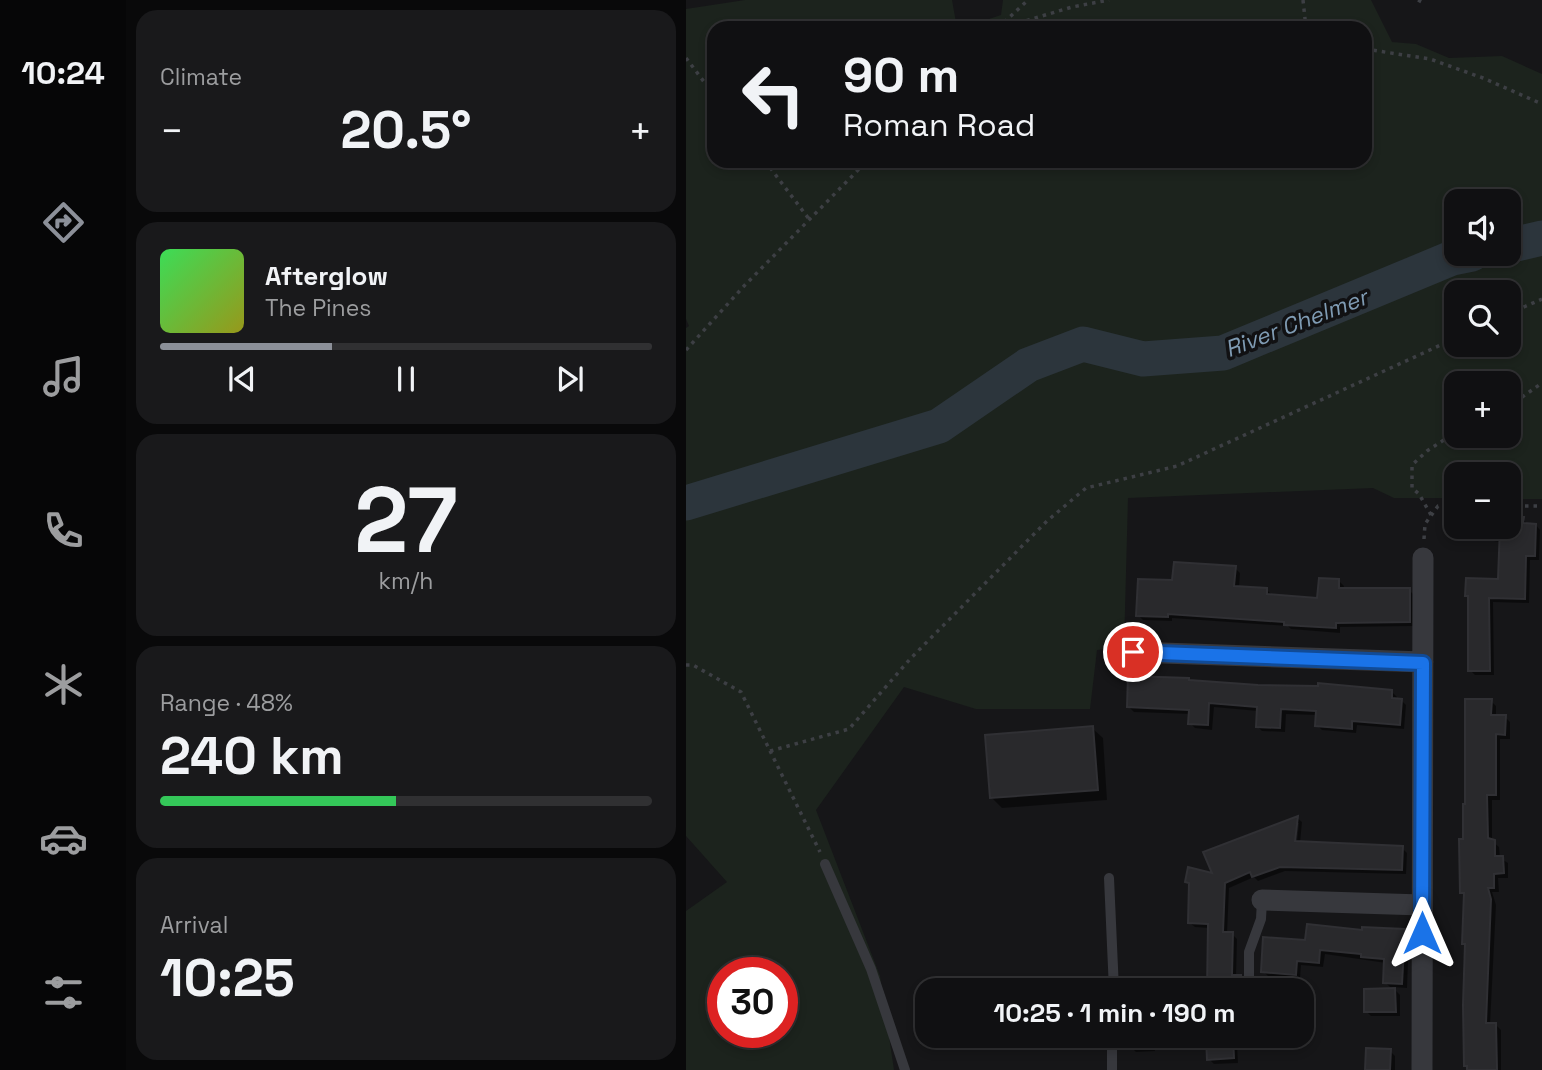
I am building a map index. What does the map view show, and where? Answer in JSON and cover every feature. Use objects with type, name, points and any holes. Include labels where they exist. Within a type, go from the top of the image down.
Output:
[{"type":"street","points":[[1422,1070],[1423,558]]},
{"type":"street","points":[[1133,652],[1423,663]]},
{"type":"street","points":[[1262,900],[1422,905]]},
{"type":"lane","points":[[825,863],[871,969],[905,1070]]},
{"type":"lane","points":[[1109,878],[1113,978]]},
{"type":"lane","points":[[1249,978],[1249,952],[1261,919],[1262,900]]},
{"type":"lane","points":[[1112,1048],[1112,1070]]},
{"type":"path","points":[[1007,21],[1028,0]]},
{"type":"path","points":[[1025,21],[1109,0]]},
{"type":"path","points":[[1303,0],[1305,21]]},
{"type":"path","points":[[1372,51],[1430,58],[1542,104]]},
{"type":"path","points":[[686,58],[707,85]]},
{"type":"path","points":[[770,168],[809,219]]},
{"type":"path","points":[[686,350],[718,313],[860,168]]},
{"type":"path","points":[[1521,308],[1542,299]]},
{"type":"path","points":[[770,751],[849,729],[911,658],[1047,521],[1086,488],[1177,466],[1444,344]]},
{"type":"path","points":[[1521,398],[1542,383]]},
{"type":"path","points":[[1430,515],[1419,494],[1412,488],[1412,465],[1444,440]]},
{"type":"path","points":[[1423,558],[1425,524],[1438,506],[1444,505]]},
{"type":"path","points":[[1521,506],[1542,506]]},
{"type":"path","points":[[686,665],[693,664],[741,692],[825,863]]},
{"type":"shaded area","points":[[745,0],[952,0],[956,21],[707,21],[707,168],[1372,168],[1372,21],[983,21],[1001,15],[1003,0],[1371,0],[1392,42],[1416,44],[1449,58],[1502,56],[1542,74],[1542,499],[1521,499],[1521,462],[1444,462],[1444,498],[1394,498],[1373,488],[1128,498],[1124,647],[1097,650],[1090,709],[976,709],[904,687],[816,810],[880,976],[894,1070],[686,1070],[686,911],[727,882],[686,836],[686,328],[689,326],[686,319],[686,9]]},
{"type":"building","points":[[1521,517],[1524,517],[1523,523],[1536,524],[1535,556],[1526,556],[1525,599],[1489,598],[1490,671],[1468,671],[1466,578],[1498,579],[1500,539],[1521,539]]},
{"type":"building","points":[[1174,562],[1236,566],[1234,586],[1267,588],[1267,594],[1317,598],[1319,578],[1339,579],[1339,588],[1410,588],[1410,622],[1336,623],[1336,628],[1168,614],[1168,617],[1136,616],[1138,579],[1172,580]]},
{"type":"building","points":[[1128,676],[1189,678],[1258,685],[1318,686],[1318,683],[1392,690],[1392,698],[1402,699],[1400,725],[1352,721],[1352,729],[1315,726],[1316,711],[1281,709],[1280,728],[1256,727],[1257,707],[1209,703],[1208,725],[1188,724],[1189,710],[1127,707]]},
{"type":"building","points":[[1465,699],[1492,699],[1491,715],[1506,715],[1505,735],[1496,734],[1496,795],[1487,795],[1488,838],[1495,840],[1495,856],[1503,856],[1504,873],[1494,874],[1494,888],[1488,888],[1491,899],[1486,1023],[1496,1023],[1497,1070],[1467,1070],[1467,1066],[1464,1066],[1464,893],[1460,893],[1459,839],[1463,839],[1465,804]]},
{"type":"building","points":[[1093,726],[1098,790],[990,798],[985,735]]},
{"type":"building","points":[[1298,816],[1295,841],[1403,846],[1402,870],[1280,867],[1252,877],[1250,872],[1225,883],[1223,932],[1233,932],[1232,975],[1241,975],[1241,978],[1207,978],[1208,924],[1188,923],[1189,883],[1185,882],[1188,867],[1212,873],[1203,852]]},
{"type":"building","points":[[1307,924],[1362,930],[1362,927],[1405,929],[1402,984],[1383,983],[1384,959],[1320,950],[1319,963],[1297,961],[1296,975],[1261,972],[1263,937],[1305,940]]},
{"type":"building","points":[[1395,988],[1396,1012],[1364,1012],[1364,989]]},
{"type":"building","points":[[1206,1048],[1234,1048],[1234,1058],[1207,1060]]},
{"type":"building","points":[[1366,1048],[1391,1049],[1390,1070],[1365,1070]]},
{"type":"waterway","name":"River Chelmer","points":[[1521,243],[1542,238]]},
{"type":"waterway","name":"River Chelmer","points":[[686,503],[939,426],[1028,365],[1083,344],[1143,359],[1223,353],[1444,261]]},
{"type":"route","points":[[1133,652],[1423,663],[1422,933]]}]
